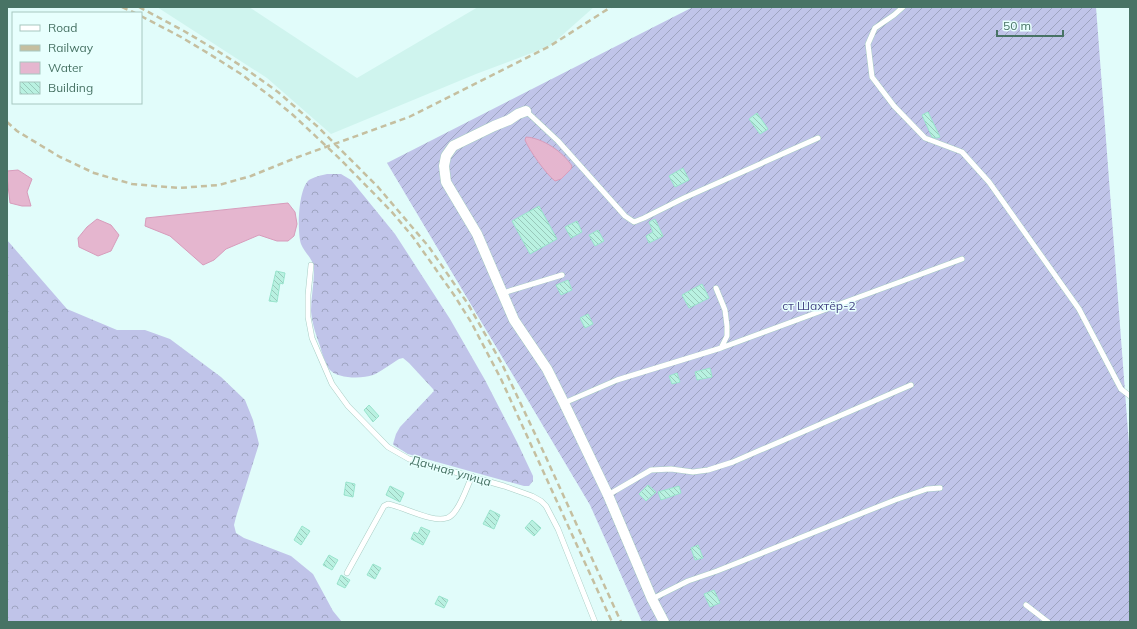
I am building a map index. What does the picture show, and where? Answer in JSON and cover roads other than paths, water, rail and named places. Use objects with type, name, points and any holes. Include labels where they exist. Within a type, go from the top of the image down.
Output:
[{"type":"street","points":[[526,111],[453,146],[446,156],[444,166],[446,182],[477,234],[514,320],[547,369],[564,403],[608,495],[652,599],[664,622]]},
{"type":"lane","points":[[903,7],[875,28],[868,44],[872,77],[894,106],[925,138],[962,152],[989,182],[1079,309],[1121,389],[1130,396]]},
{"type":"lane","points":[[526,111],[558,141],[625,216],[634,222],[818,138]]},
{"type":"lane","points":[[564,403],[617,380],[721,348],[962,258]]},
{"type":"lane","name":"Дачная улица","points":[[311,265],[308,295],[308,317],[312,338],[332,384],[348,406],[388,447],[399,454],[409,459],[472,476],[532,496],[546,506],[558,529],[595,622]]},
{"type":"lane","points":[[503,294],[562,275]]},
{"type":"lane","points":[[716,288],[725,310],[728,336],[721,348]]},
{"type":"lane","points":[[608,495],[650,470],[671,469],[693,472],[708,470],[733,462],[911,385]]},
{"type":"lane","points":[[347,573],[384,506],[388,504],[397,505],[412,512],[434,519],[449,518],[456,510],[472,476]]},
{"type":"lane","points":[[652,599],[688,581],[717,571],[895,500],[927,489],[940,488]]},
{"type":"lane","points":[[1026,605],[1048,622]]},
{"type":"water","points":[[526,137],[546,143],[558,151],[572,166],[571,169],[561,179],[555,181],[534,156],[525,140]]},
{"type":"water","points":[[18,170],[32,179],[27,192],[31,206],[22,206],[10,203],[7,171]]},
{"type":"water","points":[[288,203],[295,212],[297,224],[294,236],[288,241],[277,241],[259,235],[226,249],[214,260],[203,265],[170,236],[145,226],[146,218]]},
{"type":"water","points":[[97,219],[111,225],[119,235],[111,251],[98,256],[79,247],[78,238],[87,227]]},
{"type":"railway","points":[[122,7],[133,12]]},
{"type":"railway","points":[[139,7],[216,50],[278,92],[318,127],[378,187],[429,247],[468,304],[502,364],[621,622]]},
{"type":"railway","points":[[7,122],[17,131],[60,157],[94,173],[132,184],[179,188],[219,185],[251,176],[298,157],[409,117],[550,46],[611,7]]},
{"type":"railway","points":[[142,17],[211,55],[241,74],[270,96],[293,115],[340,159],[391,211],[413,237],[471,322],[501,379],[612,622]]},
{"type":"park label","name":"ст Шахтёр-2","points":[[819,306]]}]
